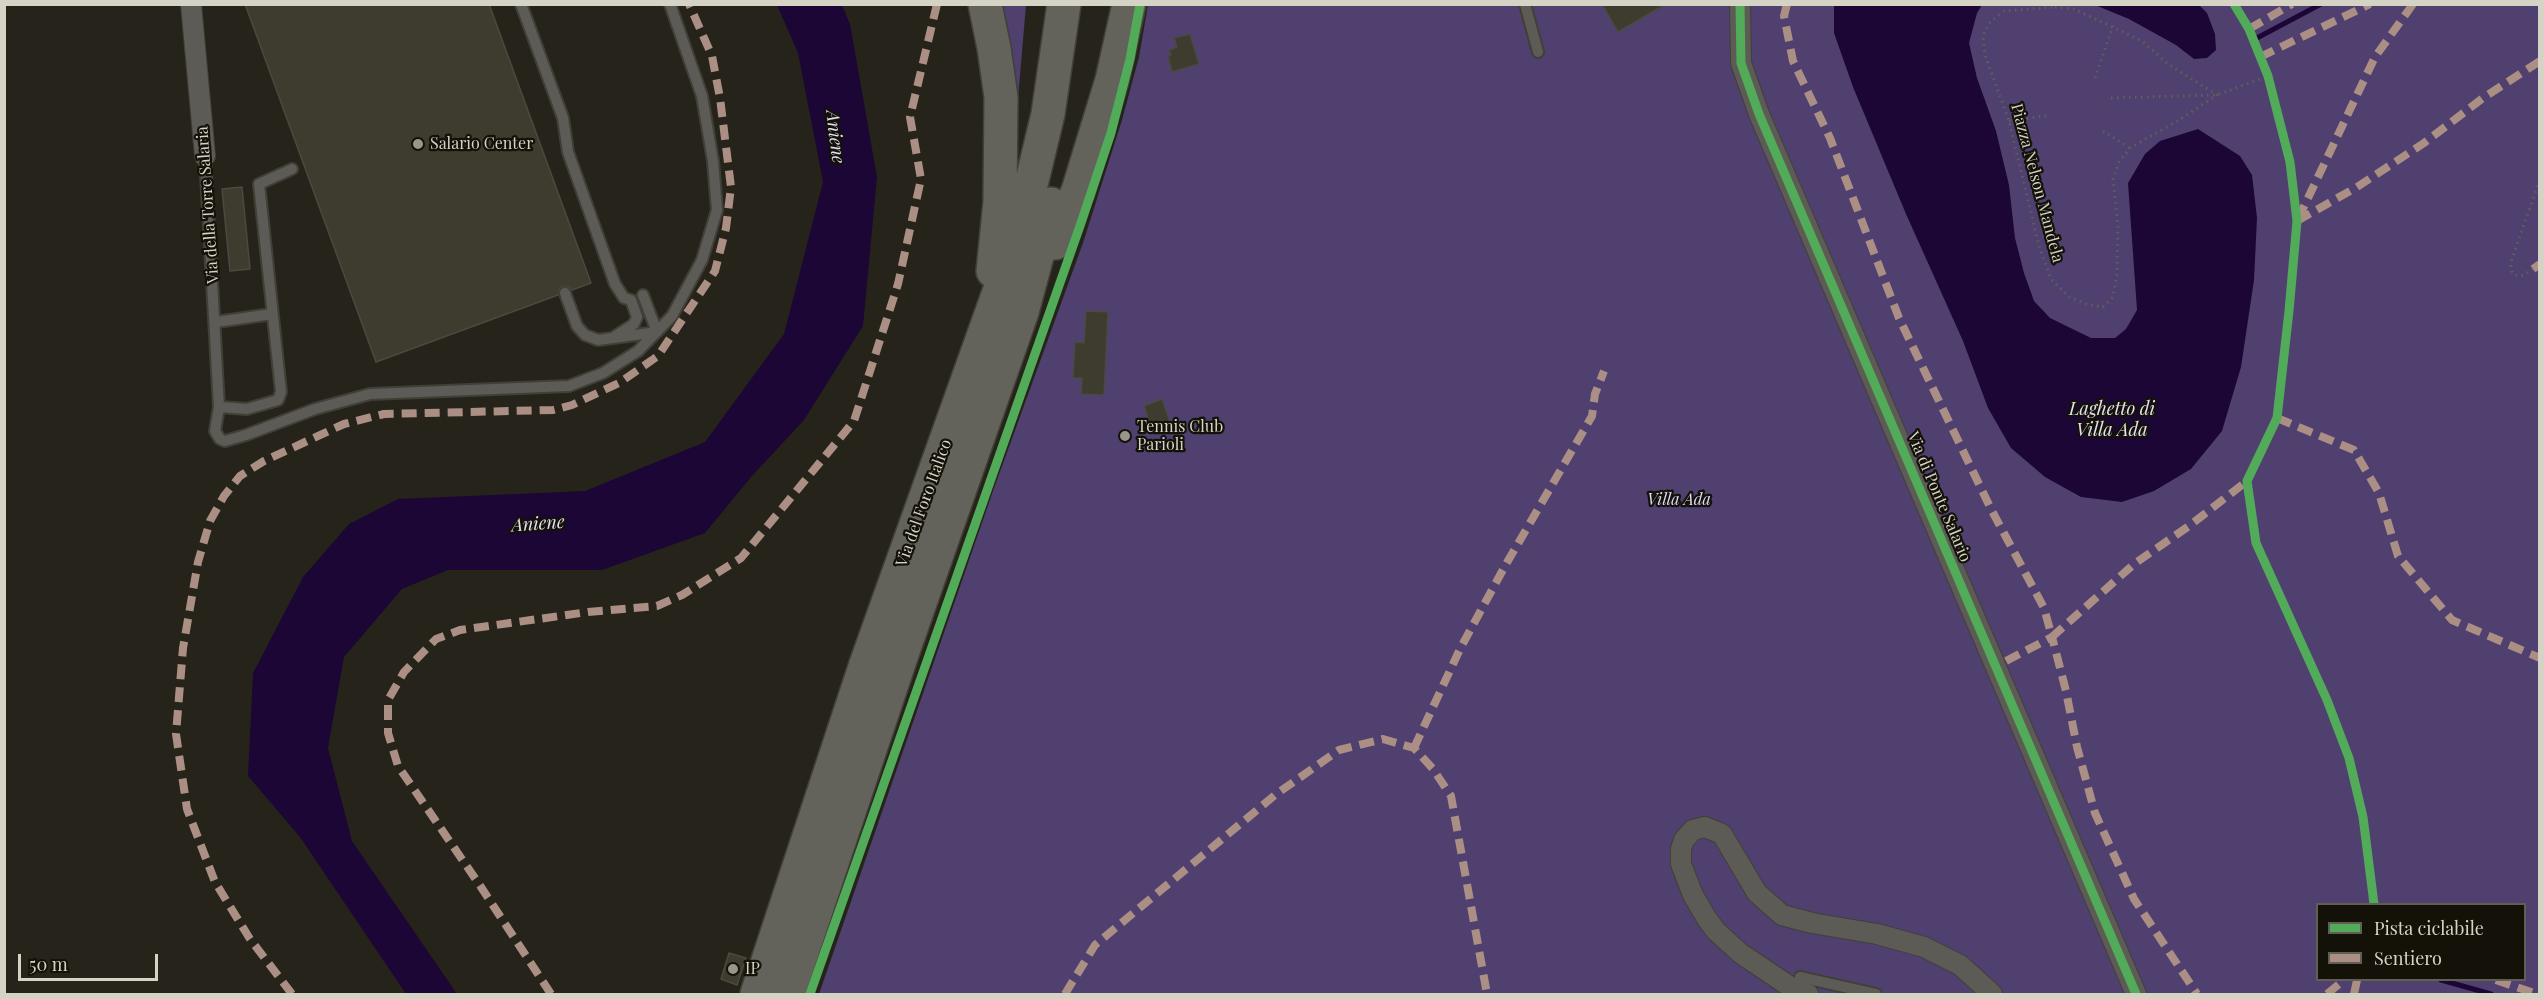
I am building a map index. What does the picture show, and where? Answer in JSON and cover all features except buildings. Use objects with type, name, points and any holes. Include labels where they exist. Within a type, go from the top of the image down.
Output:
[{"type":"highway","points":[[984,339],[998,227],[1002,157],[999,74],[985,4]]},
{"type":"highway","points":[[1032,189],[1044,4]]},
{"type":"highway","name":"Via del Foro Italico","points":[[757,994],[862,676],[1018,239],[1032,189],[1050,104],[1064,4]]},
{"type":"highway","name":"Via del Foro Italico","points":[[788,994],[902,654],[1022,312],[1064,147],[1086,4]]},
{"type":"highway","points":[[1085,166],[1108,4]]},
{"type":"highway","points":[[1022,312],[1069,214],[1115,68],[1129,4]]},
{"type":"street","name":"Via della Torre Salaria","points":[[191,4],[205,156]]},
{"type":"street","name":"Via di Ponte Salario","points":[[1740,4],[1741,63],[1759,114],[2136,994]]},
{"type":"street","points":[[1804,986],[1795,990],[1740,953],[1716,931],[1707,919],[1693,895],[1681,864],[1681,849],[1684,840],[1693,830],[1705,827],[1722,834],[1757,893],[1782,915],[1812,923],[1877,934],[1924,947],[1960,965],[1992,994]]},
{"type":"lane","points":[[521,4],[563,118],[568,152],[615,284],[624,298],[631,300],[637,317],[634,324],[614,337]]},
{"type":"lane","points":[[565,293],[577,326],[585,335],[598,339],[657,332],[672,316],[702,260],[717,210],[713,161],[702,96],[670,4]]},
{"type":"lane","points":[[1526,4],[1538,52]]},
{"type":"lane","name":"Via della Torre Salaria","points":[[205,156],[216,322],[219,407],[215,431],[219,438],[225,441],[315,409],[370,394],[568,386],[603,373],[638,351],[657,332]]},
{"type":"lane","points":[[219,407],[247,409],[278,400],[281,392],[259,184],[292,169]]},
{"type":"lane","points":[[643,295],[657,332]]},
{"type":"lane","points":[[216,322],[272,314]]},
{"type":"lane","points":[[1804,986],[1876,994]]},
{"type":"path","points":[[2095,78],[2113,26]]},
{"type":"path","points":[[2009,121],[2051,115]]},
{"type":"path","points":[[2103,131],[2130,148]]},
{"type":"path","points":[[2533,269],[2518,276],[2513,274],[2511,262],[2540,179]]},
{"type":"green space","points":[[995,5],[1026,5],[1016,122]]},
{"type":"green space","name":"Villa Ada","points":[[1148,5],[2539,5],[2539,994],[819,994],[993,491],[1083,243],[1122,120],[1139,57]]},
{"type":"water","name":"Aniene","points":[[777,5],[842,5],[850,24],[877,177],[863,326],[804,420],[752,476],[705,533],[602,570],[448,570],[402,589],[344,657],[328,748],[352,841],[457,994],[406,994],[300,837],[248,776],[253,673],[303,577],[349,524],[398,499],[585,491],[705,442],[784,334],[823,182],[798,53]]},
{"type":"water","name":"Laghetto di Villa Ada","points":[[1834,5],[1982,5],[1977,13],[1969,43],[1977,78],[1996,131],[2009,185],[2015,238],[2024,273],[2034,301],[2050,318],[2091,338],[2115,338],[2126,329],[2137,310],[2128,183],[2145,154],[2160,141],[2198,129],[2240,156],[2252,175],[2257,218],[2254,280],[2241,367],[2222,431],[2191,469],[2154,491],[2122,502],[2081,497],[2045,477],[2011,448],[1988,408],[1963,341],[1906,214],[1853,87],[1834,33]]},
{"type":"water","points":[[2095,5],[2199,5],[2207,13],[2215,34],[2216,50],[2207,58],[2194,59],[2176,45],[2129,19]]},
{"type":"waterway","points":[[2257,38],[2321,4]]},
{"type":"waterway","points":[[2445,981],[2491,994]]},
{"type":"marked path","points":[[292,994],[250,939],[215,882],[187,809],[176,734],[183,648],[198,562],[210,521],[224,496],[240,476],[264,461],[344,424],[384,414],[553,410],[572,405],[619,383],[658,356],[715,271],[726,228],[731,187],[720,98],[712,56],[689,4]]},
{"type":"marked path","points":[[551,994],[398,766],[388,733],[388,700],[404,672],[436,639],[460,630],[588,612],[657,606],[682,595],[741,558],[854,421],[898,284],[921,179],[910,117],[937,4]]},
{"type":"marked path","points":[[1787,4],[1784,16],[1793,61],[1830,138],[1899,318],[1991,509],[2044,608],[2052,637],[2134,564],[2189,526],[2247,481],[2249,477]]},
{"type":"marked path","points":[[2249,29],[2292,4]]},
{"type":"marked path","points":[[2260,57],[2370,4]]},
{"type":"marked path","points":[[2298,219],[2375,57],[2413,4]]},
{"type":"marked path","points":[[2297,221],[2357,187],[2424,143],[2483,98],[2540,61]]},
{"type":"marked path","points":[[2533,269],[2540,264]]},
{"type":"marked path","points":[[1414,748],[1460,649],[1592,416],[1595,394],[1604,371]]},
{"type":"marked path","points":[[2277,418],[2354,450],[2379,493],[2398,556],[2452,620],[2540,658]]},
{"type":"marked path","points":[[2006,661],[2052,637],[2077,747],[2095,813],[2134,899],[2197,994]]},
{"type":"marked path","points":[[1065,994],[1095,945],[1275,795],[1339,750],[1383,739],[1414,748],[1433,769],[1451,796],[1487,994]]},
{"type":"marked path","points":[[2327,994],[2343,981]]},
{"type":"marked path","points":[[2354,994],[2357,981]]},
{"type":"marked path","points":[[2499,981],[2537,994]]},
{"type":"cycle path","points":[[810,994],[1081,223],[1111,133],[1130,59],[1140,4]]},
{"type":"cycle path","points":[[1740,4],[1741,63],[1759,114],[2136,994]]},
{"type":"cycle path","points":[[2234,4],[2249,29],[2268,76],[2290,162],[2297,221],[2277,418],[2247,481],[2256,543],[2327,700],[2349,758],[2363,817],[2374,903]]},
{"type":"place","name":"Salario Center","points":[[418,144]]},
{"type":"place","name":"Tennis Club Parioli","points":[[1125,436]]},
{"type":"place","name":"IP","points":[[733,969]]}]
